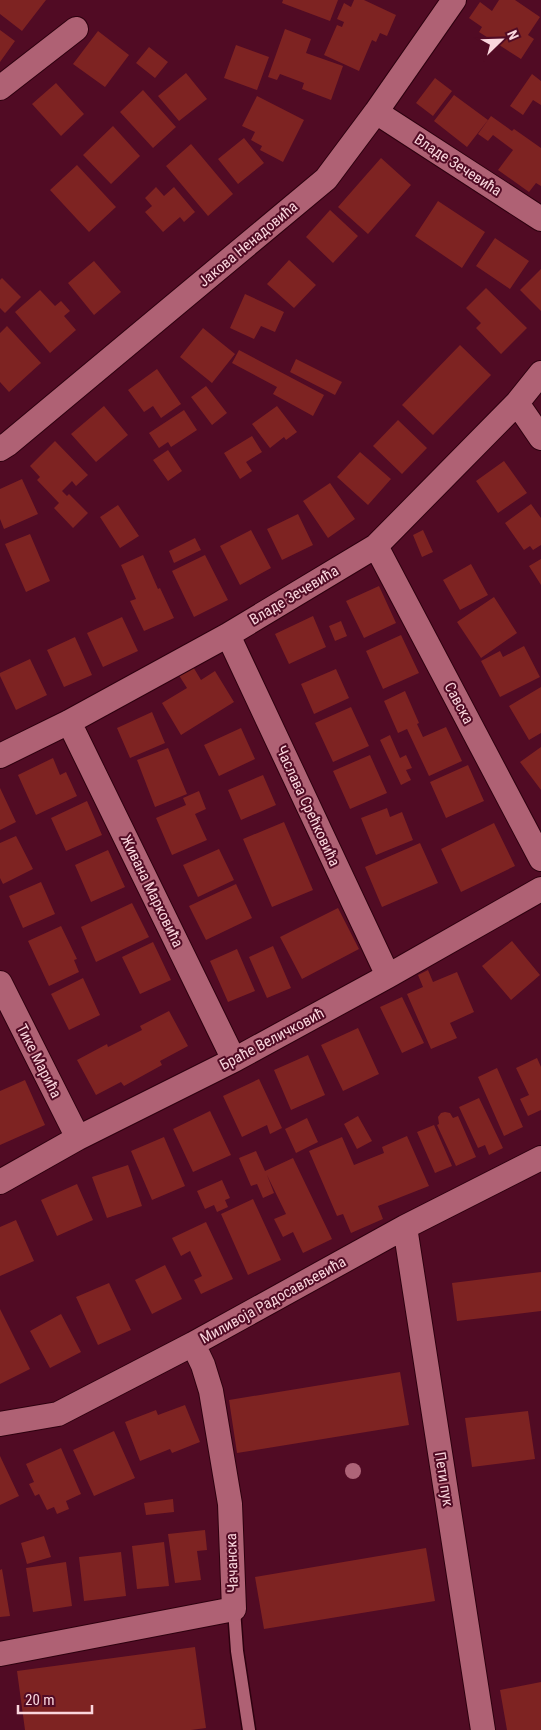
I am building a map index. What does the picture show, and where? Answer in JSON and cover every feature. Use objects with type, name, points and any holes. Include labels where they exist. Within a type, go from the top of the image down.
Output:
[{"type":"street","name":"Јакова Ненадовића","points":[[0,449],[326,179],[376,112],[446,2]]},
{"type":"street","points":[[0,88],[76,29]]},
{"type":"street","name":"Владе Зечевића","points":[[376,112],[541,219]]},
{"type":"street","name":"Владе Зечевића","points":[[0,756],[69,722],[228,635],[376,546],[516,403],[541,372]]},
{"type":"street","points":[[516,403],[541,438]]},
{"type":"street","name":"Савска","points":[[376,546],[541,859]]},
{"type":"street","name":"Часлава Срећковића","points":[[228,635],[388,976]]},
{"type":"street","name":"Живана Марковића","points":[[69,722],[234,1060]]},
{"type":"street","name":"Браће Величковић","points":[[0,1182],[78,1138],[234,1060],[388,976],[541,889]]},
{"type":"street","name":"Тике Марића","points":[[0,983],[78,1138]]},
{"type":"street","name":"Миливоја Радосављевића","points":[[0,1424],[58,1414],[193,1344],[405,1227],[541,1158]]},
{"type":"street","name":"Пети пук","points":[[405,1227],[483,1730]]},
{"type":"street","name":"Чачанска","points":[[0,1654],[234,1609],[228,1495],[211,1391],[203,1365],[193,1344]]},
{"type":"lane","points":[[234,1609],[237,1651],[249,1730]]},
{"type":"building","points":[[0,0],[46,0],[22,31],[0,14]]},
{"type":"building","points":[[283,0],[338,0],[330,21],[282,3]]},
{"type":"building","points":[[354,0],[364,0],[396,15],[387,36],[380,33],[376,42],[372,40],[359,71],[324,55],[337,25],[342,27],[344,22],[337,19],[344,3],[351,7]]},
{"type":"building","points":[[499,0],[515,0],[540,17],[528,35],[534,39],[521,59],[479,32],[482,27],[469,18],[480,2],[492,11]]},
{"type":"building","points":[[285,29],[311,39],[306,53],[343,66],[331,100],[302,89],[304,83],[280,74],[277,80],[268,77]]},
{"type":"building","points":[[0,30],[15,41],[0,62]]},
{"type":"building","points":[[98,31],[129,55],[105,87],[73,64]]},
{"type":"building","points":[[236,45],[269,57],[257,90],[224,78]]},
{"type":"building","points":[[149,47],[168,62],[155,78],[136,63]]},
{"type":"building","points":[[186,73],[207,99],[179,121],[158,96]]},
{"type":"building","points":[[532,74],[541,81],[541,105],[533,100],[523,115],[510,106]]},
{"type":"building","points":[[435,78],[452,91],[433,116],[416,103]]},
{"type":"building","points":[[56,83],[84,114],[61,136],[32,104]]},
{"type":"building","points":[[143,90],[176,127],[153,148],[120,112]]},
{"type":"building","points":[[454,95],[488,120],[467,147],[434,121]]},
{"type":"building","points":[[257,96],[304,120],[283,162],[260,150],[262,146],[251,140],[255,132],[242,126]]},
{"type":"building","points":[[491,116],[541,148],[541,186],[536,183],[529,192],[498,170],[513,150],[493,135],[488,141],[478,134]]},
{"type":"building","points":[[113,126],[140,156],[111,184],[83,155]]},
{"type":"building","points":[[244,138],[264,163],[238,184],[218,159]]},
{"type":"building","points":[[191,144],[233,194],[208,216],[166,166]]},
{"type":"building","points":[[381,158],[411,185],[368,234],[338,207]]},
{"type":"building","points":[[77,165],[116,207],[89,232],[50,190]]},
{"type":"building","points":[[156,187],[164,196],[174,187],[195,212],[184,222],[180,217],[163,232],[145,212],[152,206],[145,198]]},
{"type":"building","points":[[438,201],[485,232],[462,268],[415,236]]},
{"type":"building","points":[[330,210],[358,236],[333,263],[306,237]]},
{"type":"building","points":[[495,238],[529,261],[510,289],[476,266]]},
{"type":"building","points":[[289,260],[316,285],[294,308],[267,284]]},
{"type":"building","points":[[94,261],[121,292],[94,315],[68,283]]},
{"type":"building","points":[[541,269],[541,311],[520,290]]},
{"type":"building","points":[[2,278],[21,297],[5,313],[0,308],[0,280]]},
{"type":"building","points":[[486,288],[527,328],[501,354],[476,328],[481,323],[466,308]]},
{"type":"building","points":[[40,290],[55,306],[61,301],[70,311],[64,316],[76,330],[50,353],[15,312]]},
{"type":"building","points":[[245,294],[284,312],[275,332],[261,326],[254,339],[230,328]]},
{"type":"building","points":[[7,326],[41,363],[9,392],[0,382],[0,333]]},
{"type":"building","points":[[203,328],[235,354],[212,383],[180,357]]},
{"type":"building","points":[[460,345],[491,375],[433,435],[402,405]]},
{"type":"building","points":[[239,350],[324,395],[313,416],[273,394],[277,387],[232,363]]},
{"type":"building","points":[[296,359],[342,382],[335,395],[290,372]]},
{"type":"building","points":[[157,369],[181,404],[161,418],[153,406],[144,412],[128,390]]},
{"type":"building","points":[[206,386],[227,413],[212,425],[191,397]]},
{"type":"building","points":[[104,406],[128,435],[96,462],[71,434]]},
{"type":"building","points":[[277,406],[297,432],[286,440],[284,437],[270,448],[252,424]]},
{"type":"building","points":[[184,410],[197,430],[171,447],[168,442],[159,448],[149,433]]},
{"type":"building","points":[[398,420],[427,448],[402,474],[373,446]]},
{"type":"building","points":[[252,436],[262,452],[246,462],[252,471],[240,479],[224,453]]},
{"type":"building","points":[[55,441],[88,475],[76,486],[72,481],[62,491],[67,496],[69,494],[88,513],[73,528],[54,508],[59,503],[37,480],[40,477],[30,466]]},
{"type":"building","points":[[168,450],[182,471],[168,481],[153,460]]},
{"type":"building","points":[[360,452],[391,479],[368,505],[337,477]]},
{"type":"building","points":[[504,461],[527,493],[498,513],[476,481]]},
{"type":"building","points":[[22,479],[38,514],[4,529],[0,519],[0,489]]},
{"type":"building","points":[[330,483],[355,519],[328,538],[303,501]]},
{"type":"building","points":[[531,504],[541,518],[541,545],[533,550],[530,546],[524,550],[505,523]]},
{"type":"building","points":[[118,505],[139,536],[120,548],[100,517]]},
{"type":"building","points":[[298,514],[313,545],[282,560],[267,529]]},
{"type":"building","points":[[251,530],[271,568],[240,585],[220,546]]},
{"type":"building","points":[[423,530],[433,552],[422,557],[413,535]]},
{"type":"building","points":[[30,534],[50,581],[26,592],[5,544]]},
{"type":"building","points":[[195,538],[201,550],[174,563],[169,551]]},
{"type":"building","points":[[143,555],[158,589],[160,588],[174,618],[144,631],[130,601],[136,599],[121,565]]},
{"type":"building","points":[[205,555],[228,600],[194,617],[172,571]]},
{"type":"building","points":[[541,559],[541,585],[529,566]]},
{"type":"building","points":[[471,564],[488,595],[460,610],[443,580]]},
{"type":"building","points":[[379,586],[396,623],[364,638],[346,601]]},
{"type":"building","points":[[494,597],[517,633],[481,658],[457,622]]},
{"type":"building","points":[[313,616],[326,647],[289,664],[275,634]]},
{"type":"building","points":[[122,617],[138,651],[103,667],[87,633]]},
{"type":"building","points":[[341,621],[347,636],[335,641],[329,626]]},
{"type":"building","points":[[401,635],[419,673],[383,689],[366,651]]},
{"type":"building","points":[[75,637],[92,675],[64,687],[47,650]]},
{"type":"building","points":[[524,646],[540,677],[500,697],[481,661],[500,651],[503,657]]},
{"type":"building","points":[[30,659],[47,695],[16,710],[0,673]]},
{"type":"building","points":[[189,660],[201,680],[215,671],[234,702],[181,735],[162,703],[187,688],[175,669]]},
{"type":"building","points":[[336,669],[349,698],[314,714],[301,684]]},
{"type":"building","points":[[541,687],[541,733],[529,740],[509,706]]},
{"type":"building","points":[[405,691],[423,737],[446,727],[462,761],[429,776],[407,729],[398,733],[384,701]]},
{"type":"building","points":[[351,707],[369,746],[333,762],[315,723]]},
{"type":"building","points":[[152,712],[165,743],[130,758],[117,728]]},
{"type":"building","points":[[241,728],[255,759],[219,776],[204,745]]},
{"type":"building","points":[[390,735],[400,758],[406,755],[412,768],[406,770],[411,780],[401,785],[380,740]]},
{"type":"building","points":[[541,747],[541,790],[520,762]]},
{"type":"building","points":[[168,748],[187,794],[155,807],[137,760]]},
{"type":"building","points":[[370,755],[387,793],[350,809],[333,771]]},
{"type":"building","points":[[53,758],[60,775],[66,772],[77,796],[36,815],[18,775]]},
{"type":"building","points":[[468,765],[484,801],[446,818],[430,782]]},
{"type":"building","points":[[263,775],[276,805],[241,820],[228,790]]},
{"type":"building","points":[[0,788],[16,822],[0,830]]},
{"type":"building","points":[[199,791],[206,809],[195,814],[207,840],[172,855],[156,818],[186,805],[183,798]]},
{"type":"building","points":[[87,801],[102,835],[66,851],[51,818]]},
{"type":"building","points":[[387,808],[390,817],[402,812],[413,840],[376,855],[361,818]]},
{"type":"building","points":[[284,822],[313,890],[272,907],[243,839]]},
{"type":"building","points":[[494,823],[515,866],[461,892],[441,849]]},
{"type":"building","points":[[16,836],[33,869],[3,884],[0,878],[0,843]]},
{"type":"building","points":[[420,843],[438,883],[382,907],[365,867]]},
{"type":"building","points":[[219,849],[234,880],[198,897],[183,865]]},
{"type":"building","points":[[108,850],[125,887],[91,902],[75,865]]},
{"type":"building","points":[[41,882],[55,914],[23,928],[9,896]]},
{"type":"building","points":[[236,884],[252,918],[206,940],[189,906]]},
{"type":"building","points":[[132,903],[149,937],[96,962],[81,927]]},
{"type":"building","points":[[338,908],[359,949],[302,979],[280,937]]},
{"type":"building","points":[[61,926],[77,959],[74,960],[79,972],[49,986],[28,941]]},
{"type":"building","points":[[512,941],[540,975],[511,1000],[482,966]]},
{"type":"building","points":[[153,942],[171,980],[140,994],[122,957]]},
{"type":"building","points":[[273,946],[291,988],[267,998],[249,957]]},
{"type":"building","points":[[237,949],[255,991],[228,1002],[210,961]]},
{"type":"building","points":[[428,970],[433,982],[457,972],[474,1012],[450,1023],[457,1038],[431,1049],[407,994],[423,987],[418,975]]},
{"type":"building","points":[[83,978],[100,1015],[69,1030],[51,994]]},
{"type":"building","points":[[402,997],[424,1043],[402,1053],[380,1007]]},
{"type":"building","points":[[169,1011],[188,1046],[160,1061],[162,1065],[124,1086],[121,1082],[96,1095],[77,1060],[107,1044],[108,1047],[142,1030],[140,1026]]},
{"type":"building","points":[[358,1028],[379,1074],[343,1091],[321,1045]]},
{"type":"building","points":[[308,1055],[325,1095],[291,1110],[274,1070]]},
{"type":"building","points":[[537,1058],[541,1067],[541,1110],[528,1116],[520,1099],[529,1095],[516,1068]]},
{"type":"building","points":[[497,1068],[523,1127],[504,1136],[478,1077]]},
{"type":"building","points":[[259,1079],[282,1128],[270,1134],[267,1125],[242,1137],[223,1096]]},
{"type":"building","points":[[25,1080],[45,1125],[0,1145],[0,1091]]},
{"type":"building","points":[[479,1098],[503,1148],[489,1155],[485,1145],[478,1148],[459,1107]]},
{"type":"building","points":[[210,1111],[231,1155],[193,1172],[173,1129]]},
{"type":"building","points":[[441,1113],[450,1113],[453,1118],[458,1116],[476,1157],[456,1166],[437,1125],[439,1124],[438,1117]]},
{"type":"building","points":[[358,1116],[372,1141],[357,1149],[344,1124]]},
{"type":"building","points":[[307,1118],[318,1142],[296,1153],[285,1129]]},
{"type":"building","points":[[434,1125],[452,1166],[435,1173],[417,1132]]},
{"type":"building","points":[[407,1136],[429,1186],[378,1206],[383,1219],[351,1233],[343,1214],[337,1216],[309,1151],[342,1137],[354,1165],[384,1153],[382,1147]]},
{"type":"building","points":[[164,1137],[185,1186],[152,1200],[131,1151]]},
{"type":"building","points":[[256,1151],[265,1171],[293,1158],[332,1239],[303,1253],[293,1232],[283,1237],[274,1219],[286,1214],[267,1175],[274,1193],[263,1198],[257,1184],[251,1186],[239,1158]]},
{"type":"building","points":[[128,1165],[142,1206],[107,1218],[92,1177]]},
{"type":"building","points":[[222,1180],[230,1198],[225,1200],[228,1207],[217,1212],[214,1205],[205,1209],[197,1191]]},
{"type":"building","points":[[77,1184],[93,1220],[57,1236],[41,1200]]},
{"type":"building","points":[[253,1199],[281,1260],[248,1275],[221,1214]]},
{"type":"building","points":[[16,1220],[34,1261],[0,1276],[0,1227]]},
{"type":"building","points":[[206,1222],[233,1279],[201,1294],[194,1280],[202,1276],[190,1251],[181,1256],[172,1238]]},
{"type":"building","points":[[165,1265],[182,1299],[152,1314],[135,1280]]},
{"type":"building","points":[[541,1272],[541,1311],[457,1321],[452,1283]]},
{"type":"building","points":[[109,1283],[131,1330],[98,1345],[76,1297]]},
{"type":"building","points":[[0,1309],[30,1369],[0,1384]]},
{"type":"building","points":[[61,1314],[81,1352],[50,1368],[30,1331]]},
{"type":"building","points":[[400,1372],[409,1425],[237,1453],[229,1400]]},
{"type":"building","points":[[185,1405],[200,1442],[172,1453],[170,1449],[140,1461],[125,1422],[156,1410],[158,1415]]},
{"type":"building","points":[[528,1411],[535,1459],[472,1467],[465,1418]]},
{"type":"building","points":[[114,1431],[135,1478],[94,1496],[73,1450]]},
{"type":"building","points":[[61,1448],[81,1494],[66,1501],[69,1509],[57,1514],[54,1507],[47,1510],[39,1494],[35,1496],[29,1484],[34,1482],[26,1464]]},
{"type":"building","points":[[0,1456],[19,1496],[0,1505]]},
{"type":"building","points":[[173,1499],[174,1512],[146,1515],[144,1503]]},
{"type":"building","points":[[205,1530],[207,1550],[197,1551],[201,1580],[175,1583],[168,1534]]},
{"type":"building","points":[[44,1536],[51,1557],[27,1564],[21,1543]]},
{"type":"building","points":[[164,1542],[169,1586],[137,1589],[132,1546]]},
{"type":"building","points":[[426,1548],[435,1601],[264,1629],[255,1577]]},
{"type":"building","points":[[121,1552],[126,1596],[84,1601],[79,1557]]},
{"type":"building","points":[[66,1562],[72,1606],[33,1612],[26,1568]]},
{"type":"building","points":[[2,1569],[10,1616],[0,1617],[0,1570]]},
{"type":"building","points":[[195,1647],[206,1728],[191,1730],[25,1730],[17,1671]]},
{"type":"building","points":[[541,1682],[541,1730],[507,1730],[500,1690]]}]
